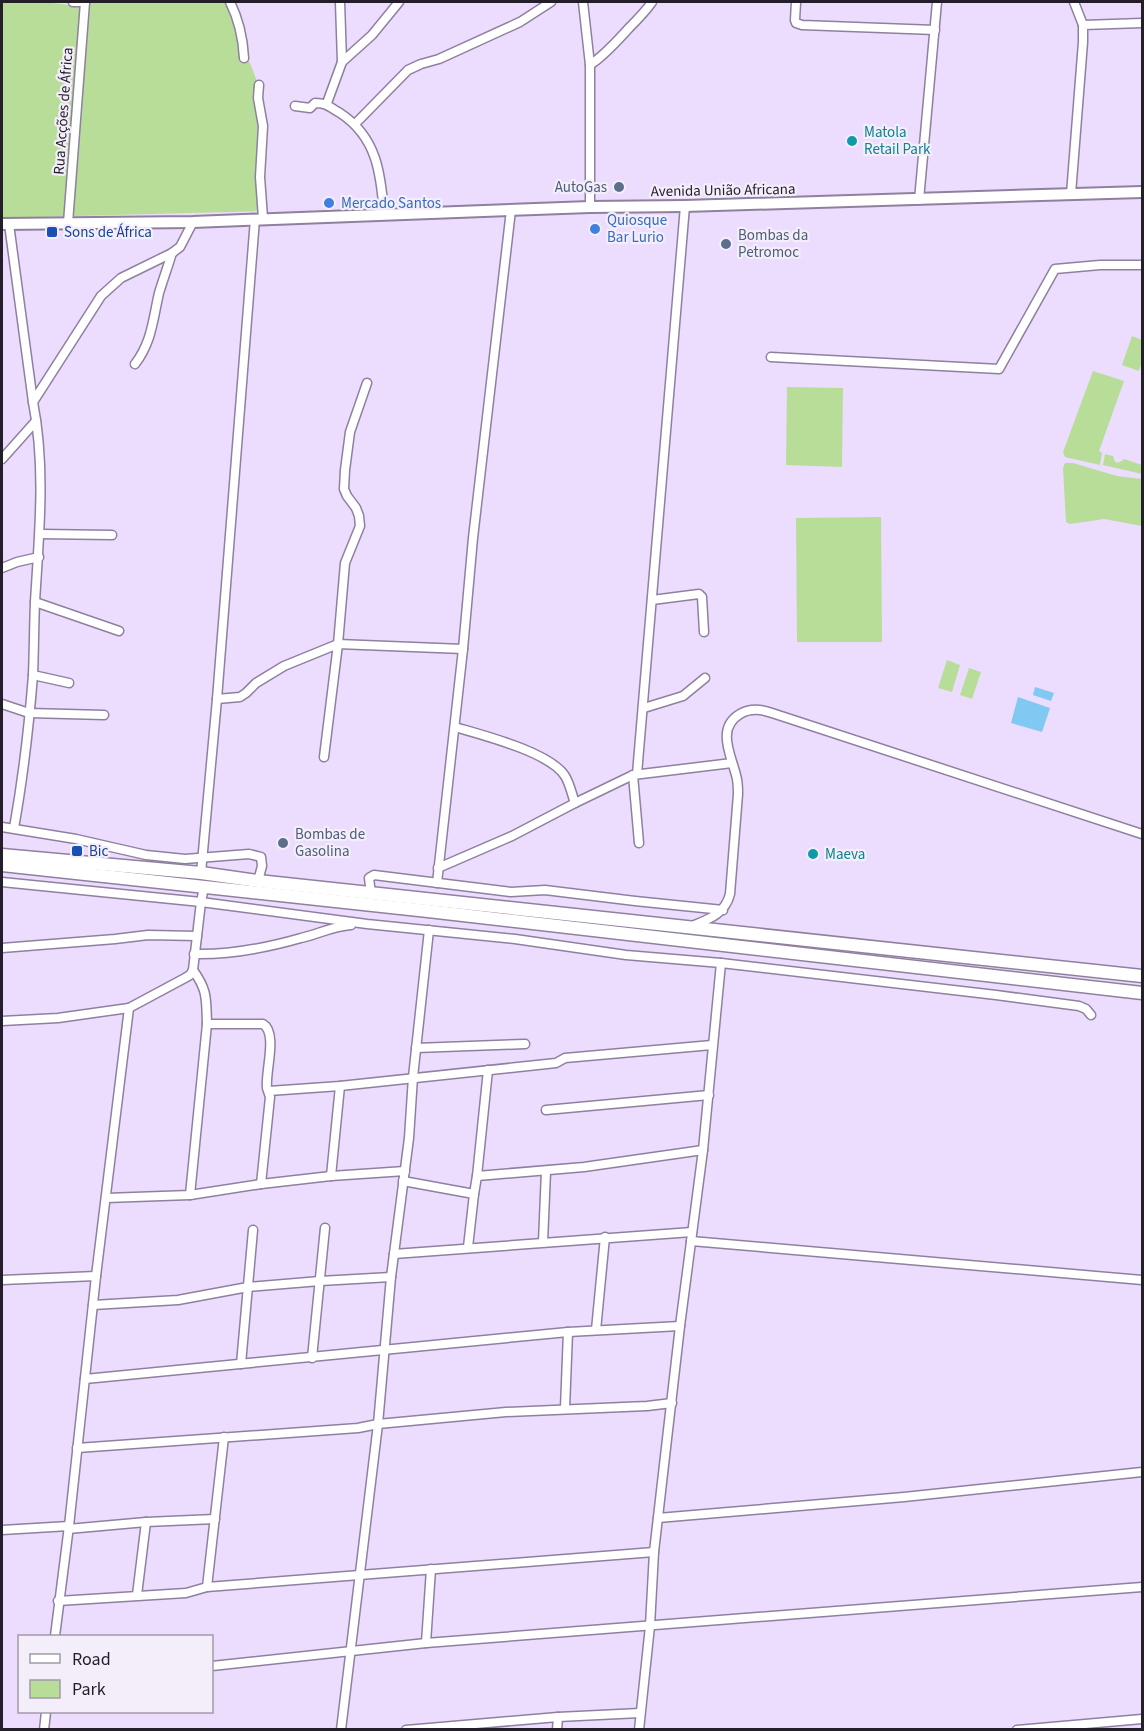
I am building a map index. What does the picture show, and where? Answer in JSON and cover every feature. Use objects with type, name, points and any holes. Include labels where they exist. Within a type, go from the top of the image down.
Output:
[{"type":"highway","points":[[2,855],[201,873],[371,894],[1143,976]]},
{"type":"highway","points":[[2,865],[1143,993]]},
{"type":"main road","name":"Avenida União Africana","points":[[5,224],[193,222],[590,207],[919,200],[1143,192]]},
{"type":"street","points":[[73,2],[85,2]]},
{"type":"street","name":"Rua Acções de África","points":[[68,223],[85,2]]},
{"type":"street","points":[[230,2],[244,43],[244,58]]},
{"type":"street","points":[[327,103],[342,62],[340,2]]},
{"type":"street","points":[[342,62],[372,35],[399,2]]},
{"type":"street","points":[[355,124],[408,70],[439,59],[520,22],[551,2]]},
{"type":"street","points":[[583,2],[590,65],[590,207]]},
{"type":"street","points":[[590,65],[620,40],[642,17],[652,2]]},
{"type":"street","points":[[796,2],[795,20],[796,23],[802,25],[935,30]]},
{"type":"street","points":[[919,200],[937,2]]},
{"type":"street","points":[[1071,194],[1083,42],[1083,25],[1074,2]]},
{"type":"street","points":[[1083,25],[1143,23]]},
{"type":"street","points":[[201,873],[259,219],[263,126],[258,98],[259,85]]},
{"type":"street","points":[[296,106],[310,108],[315,103],[327,103],[355,124],[370,146],[376,160],[381,179],[384,214]]},
{"type":"street","points":[[639,843],[635,775],[644,708],[686,206]]},
{"type":"street","points":[[437,883],[473,538],[512,210]]},
{"type":"street","points":[[33,402],[108,288],[137,269],[172,253],[180,246],[193,222]]},
{"type":"street","points":[[5,224],[40,452],[40,534],[33,675],[14,828]]},
{"type":"street","points":[[135,364],[144,352],[148,340],[172,253]]},
{"type":"street","points":[[771,357],[999,369],[1054,269],[1100,265],[1143,265]]},
{"type":"street","points":[[324,758],[345,563],[360,526],[360,516],[344,489],[345,470],[350,432],[367,383]]},
{"type":"street","points":[[2,459],[36,421]]},
{"type":"street","points":[[40,534],[112,535]]},
{"type":"street","points":[[2,568],[39,557]]},
{"type":"street","points":[[652,600],[699,594],[702,597],[704,632]]},
{"type":"street","points":[[35,602],[119,631]]},
{"type":"street","points":[[217,699],[240,697],[256,683],[284,666],[338,644],[463,649]]},
{"type":"street","points":[[33,675],[69,683]]},
{"type":"street","points":[[644,708],[683,696],[705,678]]},
{"type":"street","points":[[2,704],[29,713],[104,715]]},
{"type":"street","points":[[687,928],[715,916],[728,902],[738,794],[737,777],[726,745],[727,731],[731,721],[751,710],[760,709],[1143,834]]},
{"type":"street","points":[[455,727],[509,743],[550,762],[566,777],[574,803]]},
{"type":"street","points":[[438,868],[512,836],[574,803],[635,775],[732,763]]},
{"type":"street","points":[[2,827],[75,839],[146,855],[184,859],[256,855],[261,857],[262,862],[258,881]]},
{"type":"street","points":[[371,894],[369,878],[374,875],[511,892],[544,890],[723,910]]},
{"type":"street","points":[[2,882],[201,902],[367,924],[515,939],[626,955],[721,963],[996,994],[1079,1006],[1091,1015]]},
{"type":"street","points":[[2,1021],[58,1018],[129,1008],[190,975],[193,970],[204,886]]},
{"type":"street","points":[[194,954],[217,955],[238,952],[305,938],[334,927],[367,924]]},
{"type":"street","points":[[341,1730],[378,1424],[391,1277],[405,1171],[429,930]]},
{"type":"street","points":[[2,948],[148,935],[197,936]]},
{"type":"street","points":[[639,1730],[650,1626],[654,1552],[703,1150],[721,963]]},
{"type":"street","points":[[190,1195],[207,1024],[204,988],[193,970]]},
{"type":"street","points":[[55,1635],[129,1008]]},
{"type":"street","points":[[207,1024],[266,1025],[270,1035],[267,1088],[270,1097],[261,1184]]},
{"type":"street","points":[[416,1048],[525,1044]]},
{"type":"street","points":[[269,1091],[340,1086],[556,1063],[565,1058],[712,1045]]},
{"type":"street","points":[[468,1247],[488,1070]]},
{"type":"street","points":[[331,1176],[340,1086]]},
{"type":"street","points":[[546,1110],[709,1095]]},
{"type":"street","points":[[477,1176],[584,1167],[703,1150]]},
{"type":"street","points":[[106,1198],[190,1195],[331,1176],[405,1171]]},
{"type":"street","points":[[543,1242],[546,1171]]},
{"type":"street","points":[[403,1181],[474,1194]]},
{"type":"street","points":[[312,1358],[324,1228]]},
{"type":"street","points":[[241,1364],[253,1230]]},
{"type":"street","points":[[394,1254],[692,1232]]},
{"type":"street","points":[[596,1330],[605,1237]]},
{"type":"street","points":[[691,1241],[1143,1280]]},
{"type":"street","points":[[2,1280],[96,1276]]},
{"type":"street","points":[[93,1305],[178,1300],[248,1287],[391,1277]]},
{"type":"street","points":[[85,1379],[568,1332],[680,1326]]},
{"type":"street","points":[[565,1408],[568,1332]]},
{"type":"street","points":[[77,1448],[358,1428],[378,1424],[507,1412],[672,1403]]},
{"type":"street","points":[[207,1587],[224,1437]]},
{"type":"street","points":[[658,1518],[904,1497],[1143,1472]]},
{"type":"street","points":[[2,1530],[215,1519]]},
{"type":"street","points":[[137,1595],[146,1522]]},
{"type":"street","points":[[58,1601],[186,1593],[207,1587],[654,1552]]},
{"type":"street","points":[[426,1643],[431,1569]]},
{"type":"street","points":[[213,1666],[426,1643],[1143,1587]]},
{"type":"street","points":[[44,1730],[46,1713]]},
{"type":"street","points":[[406,1730],[558,1717],[640,1713]]},
{"type":"street","points":[[556,1730],[558,1717]]},
{"type":"street","points":[[1017,1730],[1143,1719]]},
{"type":"green space","points":[[2,2],[82,5],[82,2],[231,2],[245,56],[258,84],[261,211],[2,218]]},
{"type":"green space","points":[[1132,336],[1142,340],[1142,361],[1139,371],[1122,365]]},
{"type":"green space","points":[[1093,371],[1124,381],[1099,451],[1102,453],[1100,465],[1065,457],[1063,452]]},
{"type":"green space","points":[[787,387],[843,388],[842,467],[786,465]]},
{"type":"green space","points":[[1105,454],[1113,456],[1115,462],[1124,459],[1142,465],[1142,474],[1103,465]]},
{"type":"green space","points":[[1065,463],[1073,463],[1117,476],[1142,479],[1142,526],[1104,519],[1070,524],[1066,522],[1063,468]]},
{"type":"green space","points":[[881,517],[882,642],[797,642],[796,518]]},
{"type":"green space","points":[[947,660],[960,665],[952,692],[938,688]]},
{"type":"green space","points":[[969,668],[981,672],[972,699],[960,695]]},
{"type":"water","points":[[1035,687],[1054,693],[1051,701],[1033,695]]},
{"type":"water","points":[[1018,697],[1050,708],[1042,732],[1011,723]]},
{"type":"place","name":"Matola Retail Park","points":[[852,141]]},
{"type":"place","name":"AutoGas","points":[[619,187]]},
{"type":"place","name":"Mercado Santos","points":[[329,203]]},
{"type":"place","name":"Quiosque Bar Lurio","points":[[595,229]]},
{"type":"place","name":"Sons de África","points":[[52,232]]},
{"type":"place","name":"Bombas da Petromoc","points":[[726,244]]},
{"type":"place","name":"Bombas de Gasolina","points":[[283,843]]},
{"type":"place","name":"Bic","points":[[77,851]]},
{"type":"place","name":"Maeva","points":[[813,854]]}]
